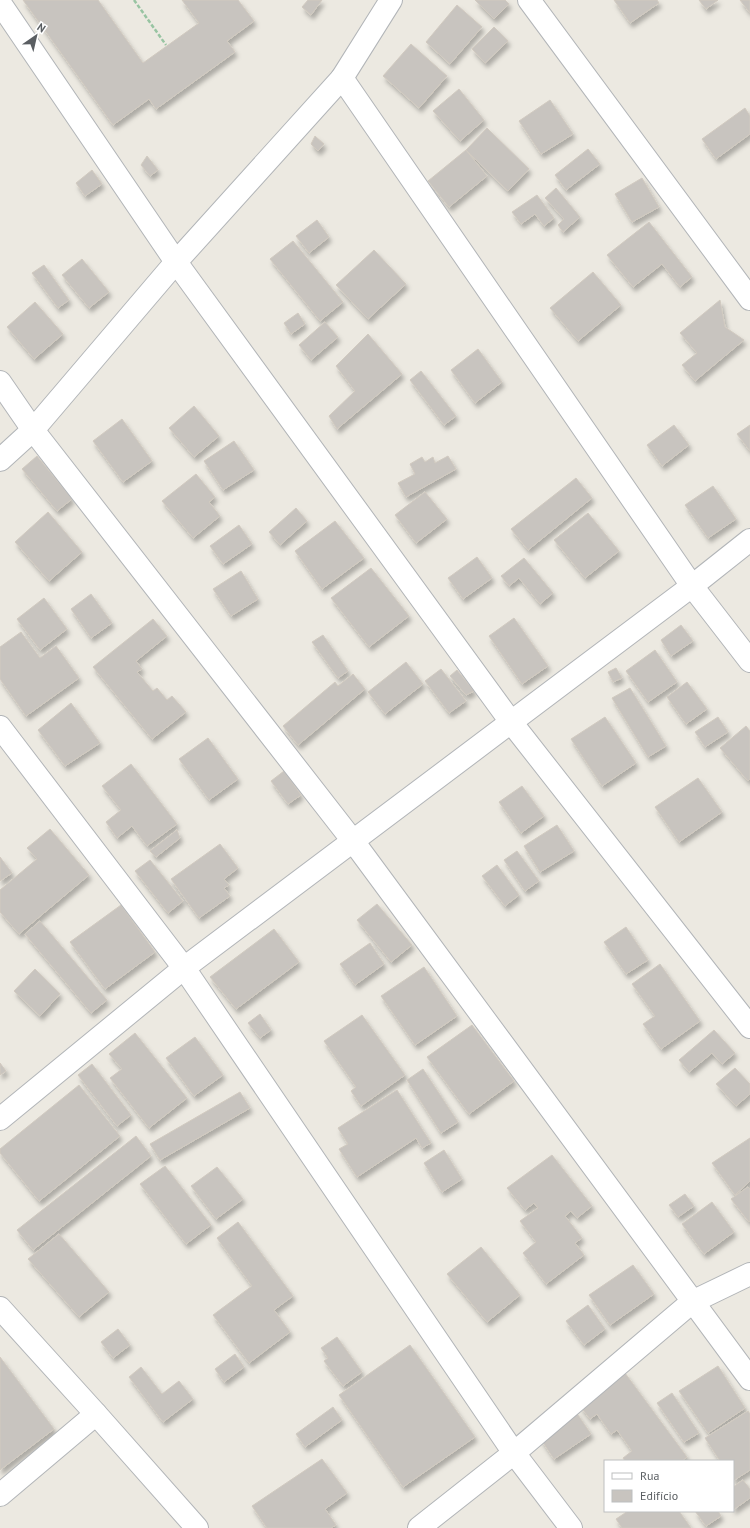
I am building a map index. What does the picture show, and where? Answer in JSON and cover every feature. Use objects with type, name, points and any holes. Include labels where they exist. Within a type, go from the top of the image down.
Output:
[{"type":"street","points":[[0,460],[33,430],[176,262],[342,78],[391,0]]},
{"type":"street","points":[[529,0],[750,299]]},
{"type":"street","points":[[0,3],[176,262],[511,722],[750,1027]]},
{"type":"street","points":[[342,78],[692,586],[750,661]]},
{"type":"street","points":[[0,382],[33,430],[352,841],[750,1379]]},
{"type":"street","points":[[0,1119],[184,968],[692,586],[750,540]]},
{"type":"street","points":[[0,727],[184,968],[514,1453],[571,1528]]},
{"type":"street","points":[[419,1528],[514,1453],[692,1302],[750,1274]]},
{"type":"street","points":[[0,1308],[197,1528]]},
{"type":"street","points":[[0,1495],[96,1414]]},
{"type":"path","points":[[134,0],[166,46]]},
{"type":"building","points":[[23,0],[98,0],[143,63],[199,23],[182,0],[238,0],[254,21],[227,41],[235,52],[156,109],[149,99],[113,125]]},
{"type":"building","points":[[308,0],[322,0],[311,15],[302,7]]},
{"type":"building","points":[[475,0],[505,0],[509,4],[494,19]]},
{"type":"building","points":[[614,0],[657,0],[659,3],[630,23]]},
{"type":"building","points":[[699,0],[718,0],[706,9]]},
{"type":"building","points":[[740,0],[750,0],[750,13]]},
{"type":"building","points":[[457,5],[482,27],[450,64],[426,42]]},
{"type":"building","points":[[494,27],[508,41],[485,63],[472,49]]},
{"type":"building","points":[[411,44],[447,76],[419,108],[383,76]]},
{"type":"building","points":[[459,89],[484,120],[460,141],[433,111]]},
{"type":"building","points":[[550,100],[573,134],[541,154],[519,121]]},
{"type":"building","points":[[745,108],[750,116],[750,134],[716,159],[702,139]]},
{"type":"building","points":[[487,128],[529,169],[508,191],[466,150]]},
{"type":"building","points":[[315,136],[324,144],[318,151],[311,144]]},
{"type":"building","points":[[588,149],[600,164],[566,190],[555,175]]},
{"type":"building","points":[[466,150],[487,176],[449,207],[428,181]]},
{"type":"building","points":[[147,156],[158,170],[150,176],[141,165]]},
{"type":"building","points":[[92,170],[102,184],[85,196],[76,183]]},
{"type":"building","points":[[642,178],[659,207],[632,222],[615,194]]},
{"type":"building","points":[[556,188],[580,217],[563,232],[558,225],[564,219],[545,198]]},
{"type":"building","points":[[537,195],[554,218],[544,226],[535,214],[521,224],[512,212]]},
{"type":"building","points":[[317,220],[329,237],[309,253],[296,236]]},
{"type":"building","points":[[649,222],[692,277],[680,287],[662,264],[633,287],[607,255]]},
{"type":"building","points":[[293,241],[343,302],[320,321],[270,259]]},
{"type":"building","points":[[374,250],[406,284],[368,319],[336,285]]},
{"type":"building","points":[[82,259],[109,292],[89,308],[62,275]]},
{"type":"building","points":[[44,265],[69,300],[58,308],[32,273]]},
{"type":"building","points":[[593,272],[621,305],[578,341],[550,308]]},
{"type":"building","points":[[720,300],[725,327],[744,340],[695,381],[682,365],[697,353],[680,333]]},
{"type":"building","points":[[35,302],[63,334],[34,359],[7,327]]},
{"type":"building","points":[[298,313],[305,324],[291,334],[284,323]]},
{"type":"building","points":[[325,322],[338,337],[311,360],[299,345]]},
{"type":"building","points":[[368,334],[402,374],[337,429],[329,416],[355,391],[336,366]]},
{"type":"building","points":[[478,349],[502,382],[475,403],[451,370]]},
{"type":"building","points":[[421,371],[456,416],[444,425],[410,380]]},
{"type":"building","points":[[194,406],[219,436],[194,457],[169,428]]},
{"type":"building","points":[[122,419],[152,461],[123,482],[93,441]]},
{"type":"building","points":[[674,425],[689,445],[662,466],[647,445]]},
{"type":"building","points":[[750,425],[750,451],[737,434]]},
{"type":"building","points":[[234,441],[254,470],[223,490],[204,461]]},
{"type":"building","points":[[37,456],[72,499],[57,511],[22,469]]},
{"type":"building","points":[[448,456],[456,469],[406,497],[398,483],[415,474],[410,464],[422,457],[425,462],[433,457],[435,463]]},
{"type":"building","points":[[196,474],[215,497],[209,502],[220,516],[193,538],[162,501]]},
{"type":"building","points":[[576,478],[592,498],[528,550],[511,529]]},
{"type":"building","points":[[713,486],[736,519],[708,538],[685,505]]},
{"type":"building","points":[[425,492],[447,519],[416,543],[395,515]]},
{"type":"building","points":[[296,508],[307,521],[280,545],[269,532]]},
{"type":"building","points":[[48,512],[82,552],[49,581],[15,542]]},
{"type":"building","points":[[588,513],[619,551],[585,578],[554,540]]},
{"type":"building","points":[[335,521],[364,558],[322,589],[295,551]]},
{"type":"building","points":[[239,525],[252,544],[223,564],[210,546]]},
{"type":"building","points":[[477,557],[492,578],[463,599],[448,578]]},
{"type":"building","points":[[524,558],[553,593],[540,604],[519,578],[509,586],[501,576]]},
{"type":"building","points":[[371,568],[409,616],[369,647],[331,598]]},
{"type":"building","points":[[241,571],[258,599],[231,616],[213,589]]},
{"type":"building","points":[[91,594],[112,623],[91,638],[71,609]]},
{"type":"building","points":[[44,598],[67,629],[40,650],[17,619]]},
{"type":"building","points":[[514,618],[548,666],[522,684],[489,636]]},
{"type":"building","points":[[153,619],[167,636],[136,661],[142,669],[137,672],[153,691],[157,688],[167,700],[172,696],[186,712],[152,739],[93,667]]},
{"type":"building","points":[[681,625],[693,641],[671,656],[661,640]]},
{"type":"building","points":[[21,632],[40,658],[56,646],[79,678],[26,716],[0,679],[0,647]]},
{"type":"building","points":[[323,635],[348,671],[338,678],[312,642]]},
{"type":"building","points":[[655,650],[677,682],[648,702],[626,671]]},
{"type":"building","points":[[406,662],[423,684],[385,714],[368,692]]},
{"type":"building","points":[[616,668],[622,678],[613,682],[608,672]]},
{"type":"building","points":[[441,669],[466,701],[449,713],[425,681]]},
{"type":"building","points":[[457,670],[474,691],[466,695],[450,676]]},
{"type":"building","points":[[353,674],[365,689],[298,745],[283,726],[335,682],[338,686]]},
{"type":"building","points":[[687,682],[707,709],[686,724],[667,697]]},
{"type":"building","points":[[630,688],[666,746],[648,757],[612,698]]},
{"type":"building","points":[[71,703],[100,743],[65,766],[38,730]]},
{"type":"building","points":[[605,717],[636,763],[602,786],[571,739]]},
{"type":"building","points":[[718,717],[728,732],[705,747],[695,732]]},
{"type":"building","points":[[746,726],[750,731],[750,779],[748,781],[720,748]]},
{"type":"building","points":[[208,738],[238,779],[209,800],[179,759]]},
{"type":"building","points":[[131,764],[177,824],[147,846],[132,826],[117,838],[106,822],[121,810],[102,786]]},
{"type":"building","points":[[284,771],[301,795],[288,804],[271,781]]},
{"type":"building","points":[[698,778],[722,812],[679,842],[655,807]]},
{"type":"building","points":[[522,786],[544,816],[521,833],[499,802]]},
{"type":"building","points":[[557,825],[574,851],[540,872],[524,846]]},
{"type":"building","points":[[50,829],[89,875],[19,934],[0,912],[0,890],[37,859],[27,848]]},
{"type":"building","points":[[177,830],[180,838],[156,857],[150,851]]},
{"type":"building","points":[[220,844],[238,868],[224,879],[229,885],[224,888],[230,896],[199,918],[171,879]]},
{"type":"building","points":[[517,851],[539,881],[525,891],[504,860]]},
{"type":"building","points":[[0,857],[12,873],[0,881]]},
{"type":"building","points":[[150,860],[183,901],[168,913],[135,871]]},
{"type":"building","points":[[497,865],[519,895],[505,906],[482,876]]},
{"type":"building","points":[[377,904],[412,945],[391,962],[357,920]]},
{"type":"building","points":[[121,905],[155,952],[105,989],[70,942]]},
{"type":"building","points":[[40,921],[107,1000],[91,1013],[25,934]]},
{"type":"building","points":[[626,927],[648,960],[626,974],[604,942]]},
{"type":"building","points":[[274,929],[299,962],[236,1009],[210,977]]},
{"type":"building","points":[[370,943],[384,964],[355,985],[340,964]]},
{"type":"building","points":[[660,964],[700,1021],[661,1049],[643,1024],[655,1016],[632,984]]},
{"type":"building","points":[[424,967],[457,1016],[415,1045],[381,996]]},
{"type":"building","points":[[35,969],[60,994],[40,1016],[14,991]]},
{"type":"building","points":[[260,1014],[271,1030],[260,1038],[248,1023]]},
{"type":"building","points":[[362,1015],[405,1075],[361,1106],[351,1091],[356,1087],[324,1041]]},
{"type":"building","points":[[472,1025],[514,1081],[469,1114],[427,1057]]},
{"type":"building","points":[[714,1030],[735,1053],[722,1064],[712,1053],[689,1072],[679,1060]]},
{"type":"building","points":[[135,1033],[187,1098],[149,1128],[110,1078],[122,1069],[109,1054]]},
{"type":"building","points":[[195,1037],[223,1075],[194,1096],[166,1058]]},
{"type":"building","points":[[0,1063],[6,1071],[0,1075]]},
{"type":"building","points":[[92,1064],[131,1115],[117,1126],[78,1075]]},
{"type":"building","points":[[735,1068],[750,1084],[750,1094],[736,1106],[716,1084]]},
{"type":"building","points":[[423,1069],[458,1122],[441,1133],[407,1080]]},
{"type":"building","points":[[79,1085],[120,1136],[39,1201],[0,1153],[0,1149]]},
{"type":"building","points":[[397,1090],[431,1143],[422,1148],[416,1138],[357,1177],[339,1149],[348,1144],[338,1128]]},
{"type":"building","points":[[240,1092],[250,1108],[160,1160],[150,1144]]},
{"type":"building","points":[[136,1136],[151,1156],[33,1250],[17,1230]]},
{"type":"building","points":[[750,1138],[750,1181],[735,1195],[712,1163]]},
{"type":"building","points":[[444,1150],[462,1179],[442,1192],[424,1163]]},
{"type":"building","points":[[552,1155],[592,1206],[577,1218],[571,1211],[565,1216],[582,1238],[575,1243],[584,1255],[546,1284],[523,1253],[536,1242],[520,1221],[538,1208],[534,1203],[525,1210],[507,1188]]},
{"type":"building","points":[[165,1166],[211,1225],[186,1244],[140,1184]]},
{"type":"building","points":[[217,1167],[243,1199],[216,1219],[191,1186]]},
{"type":"building","points":[[748,1187],[750,1189],[749,1222],[731,1199]]},
{"type":"building","points":[[685,1194],[694,1206],[678,1217],[669,1205]]},
{"type":"building","points":[[712,1202],[734,1232],[704,1254],[682,1224]]},
{"type":"building","points":[[238,1222],[293,1296],[274,1310],[290,1332],[249,1363],[213,1315],[252,1286],[217,1238]]},
{"type":"building","points":[[59,1234],[109,1292],[79,1317],[28,1259]]},
{"type":"building","points":[[481,1247],[520,1295],[487,1322],[447,1274]]},
{"type":"building","points":[[633,1265],[654,1294],[610,1325],[589,1295]]},
{"type":"building","points":[[588,1305],[605,1329],[584,1345],[566,1321]]},
{"type":"building","points":[[118,1329],[130,1345],[113,1358],[101,1342]]},
{"type":"building","points":[[337,1337],[362,1372],[343,1386],[324,1361],[328,1358],[321,1348]]},
{"type":"building","points":[[410,1345],[475,1437],[403,1487],[339,1395]]},
{"type":"building","points":[[235,1354],[244,1367],[224,1382],[215,1369]]},
{"type":"building","points":[[0,1357],[54,1429],[0,1470]]},
{"type":"building","points":[[718,1366],[745,1408],[708,1433],[679,1391]]},
{"type":"building","points":[[141,1367],[162,1394],[179,1381],[193,1399],[163,1422],[129,1377]]},
{"type":"building","points":[[625,1373],[687,1457],[683,1460],[624,1460],[623,1458],[632,1451],[617,1430],[611,1434],[597,1414],[590,1419],[580,1406]]},
{"type":"building","points":[[672,1393],[699,1433],[684,1442],[657,1403]]},
{"type":"building","points":[[333,1407],[342,1420],[305,1447],[296,1434]]},
{"type":"building","points":[[748,1411],[750,1414],[750,1470],[734,1480],[734,1460],[719,1460],[705,1438]]},
{"type":"building","points":[[576,1412],[591,1434],[554,1459],[540,1438]]},
{"type":"building","points":[[322,1459],[347,1493],[325,1509],[336,1525],[331,1528],[267,1528],[252,1506]]},
{"type":"building","points":[[743,1480],[750,1489],[750,1498],[734,1509],[734,1486]]},
{"type":"building","points":[[626,1512],[680,1512],[691,1528],[622,1528],[616,1519]]},
{"type":"building","points":[[696,1512],[719,1512],[721,1516],[706,1526]]}]
